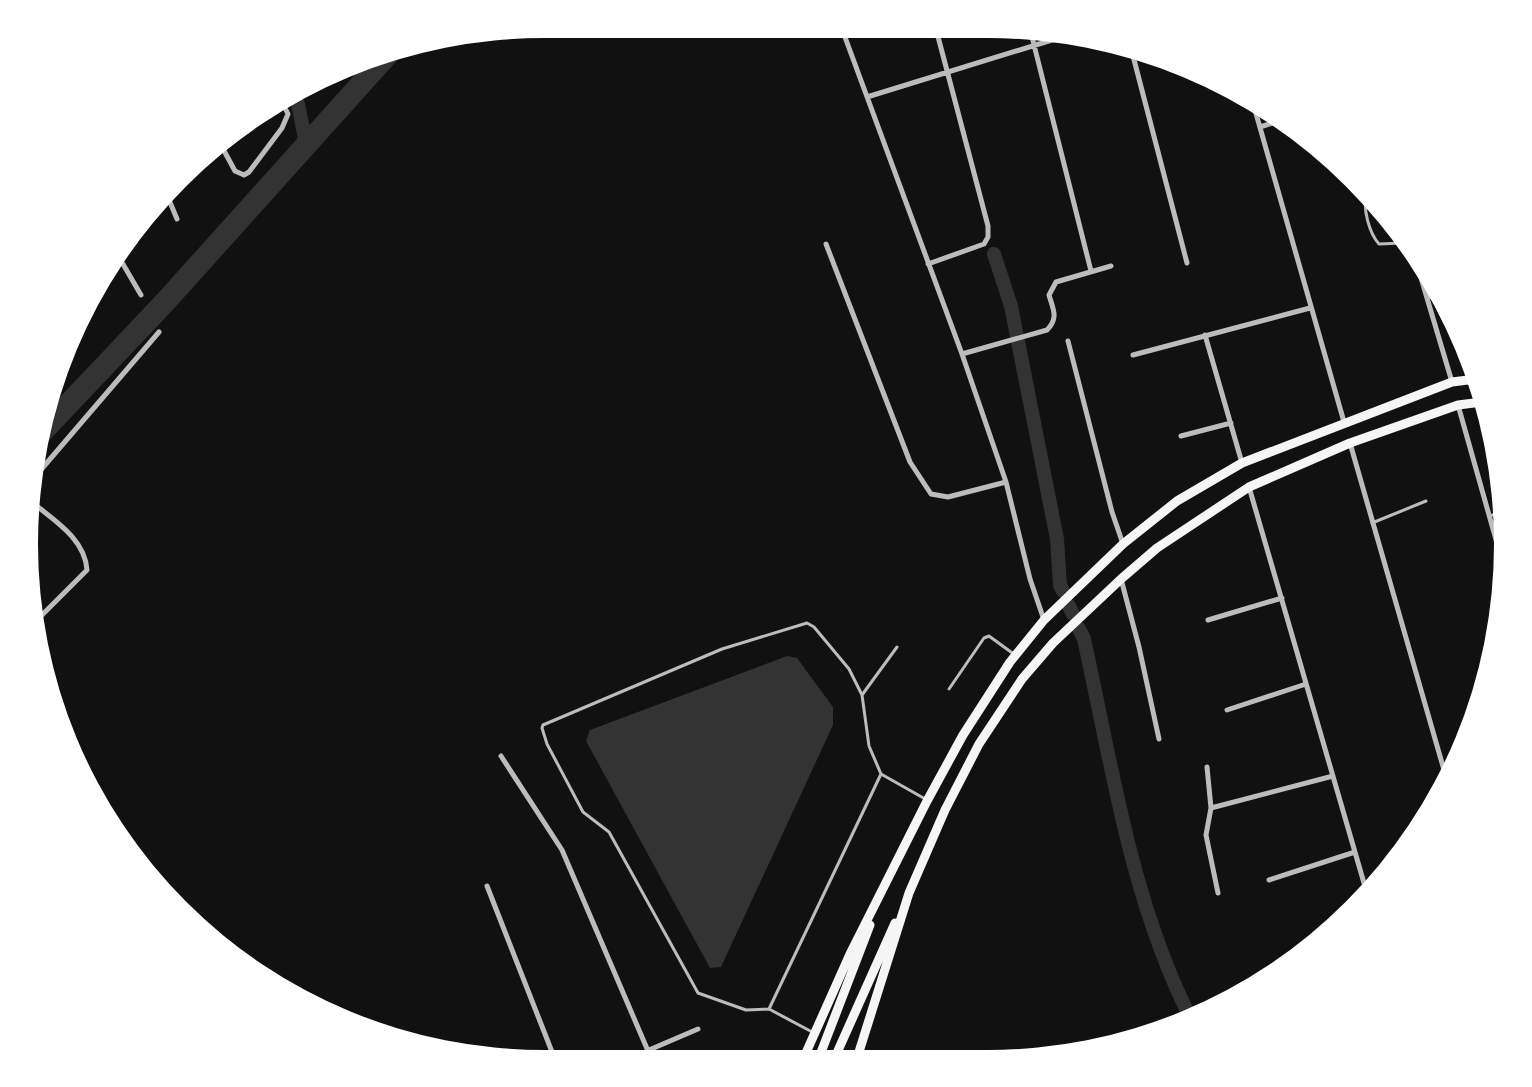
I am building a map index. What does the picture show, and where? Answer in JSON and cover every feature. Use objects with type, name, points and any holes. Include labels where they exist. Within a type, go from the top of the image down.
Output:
[{"type":"main road","points":[[807,1050],[850,954],[927,801],[963,735],[1015,655],[1044,620],[1124,544],[1177,501],[1242,463],[1344,422],[1452,382],[1468,380]]},
{"type":"main road","points":[[838,1050],[945,810],[975,752],[1022,679],[1053,643],[1120,579],[1157,548],[1249,487],[1350,443],[1458,405],[1474,403]]},
{"type":"main road","points":[[822,1050],[854,973],[881,893]]},
{"type":"main road","points":[[860,1050],[909,893]]},
{"type":"street","points":[[845,38],[962,354],[1006,482],[1030,579],[1044,620]]},
{"type":"street","points":[[928,264],[984,244],[988,237],[988,226],[939,38]]},
{"type":"street","points":[[1033,40],[1091,271]]},
{"type":"street","points":[[867,96],[1048,41]]},
{"type":"street","points":[[1134,59],[1186,263]]},
{"type":"street","points":[[224,151],[235,171],[244,175],[249,172],[282,128],[288,114],[285,108]]},
{"type":"street","points":[[1256,114],[1344,422]]},
{"type":"street","points":[[1260,127],[1271,124]]},
{"type":"street","points":[[170,203],[177,219]]},
{"type":"street","points":[[826,244],[910,462],[931,494],[948,497],[1006,482]]},
{"type":"street","points":[[122,263],[141,295]]},
{"type":"street","points":[[962,354],[1048,330],[1056,316],[1049,295],[1052,287],[1062,279],[1111,266]]},
{"type":"street","points":[[1424,287],[1452,382]]},
{"type":"street","points":[[1133,355],[1310,308]]},
{"type":"street","points":[[44,467],[159,332]]},
{"type":"street","points":[[1206,335],[1242,463]]},
{"type":"street","points":[[1068,341],[1112,512],[1124,544]]},
{"type":"street","points":[[1458,405],[1494,532]]},
{"type":"street","points":[[1181,436],[1231,423]]},
{"type":"street","points":[[1350,443],[1443,766]]},
{"type":"street","points":[[1249,487],[1364,882]]},
{"type":"street","points":[[39,508],[74,538],[86,558],[87,570],[43,614]]},
{"type":"street","points":[[1120,579],[1139,647],[1159,739]]},
{"type":"street","points":[[1208,620],[1282,598]]},
{"type":"street","points":[[1227,710],[1306,684]]},
{"type":"street","points":[[501,756],[562,850],[648,1050]]},
{"type":"street","points":[[1207,768],[1211,808],[1206,835],[1218,892]]},
{"type":"street","points":[[1211,808],[1333,776]]},
{"type":"street","points":[[1269,880],[1355,852]]},
{"type":"street","points":[[487,886],[551,1050]]},
{"type":"street","points":[[650,1050],[698,1029]]},
{"type":"lane","points":[[1367,208],[1374,238],[1379,244],[1396,243]]},
{"type":"lane","points":[[1372,523],[1426,501]]},
{"type":"lane","points":[[1489,516],[1493,515]]},
{"type":"lane","points":[[815,1033],[769,1009],[746,1010],[698,993],[609,832],[583,812],[547,744],[542,728],[544,725],[722,649],[807,623],[814,628],[848,669],[862,695],[869,746],[881,774],[927,801]]},
{"type":"lane","points":[[949,689],[984,638],[989,636],[1015,655]]},
{"type":"lane","points":[[862,695],[897,647]]},
{"type":"lane","points":[[769,1009],[881,774]]},
{"type":"shaded area","points":[[787,656],[797,658],[833,707],[833,725],[721,967],[710,968],[586,741],[590,730]]},
{"type":"waterway","points":[[53,420],[166,301],[378,65]]},
{"type":"waterway","points":[[297,102],[306,144]]},
{"type":"waterway","points":[[994,254],[1011,306],[1057,539],[1060,585],[1063,591]]},
{"type":"waterway","points":[[1069,606],[1073,614]]},
{"type":"waterway","points":[[1079,629],[1084,639],[1114,784],[1138,879],[1152,926],[1186,1009]]}]
